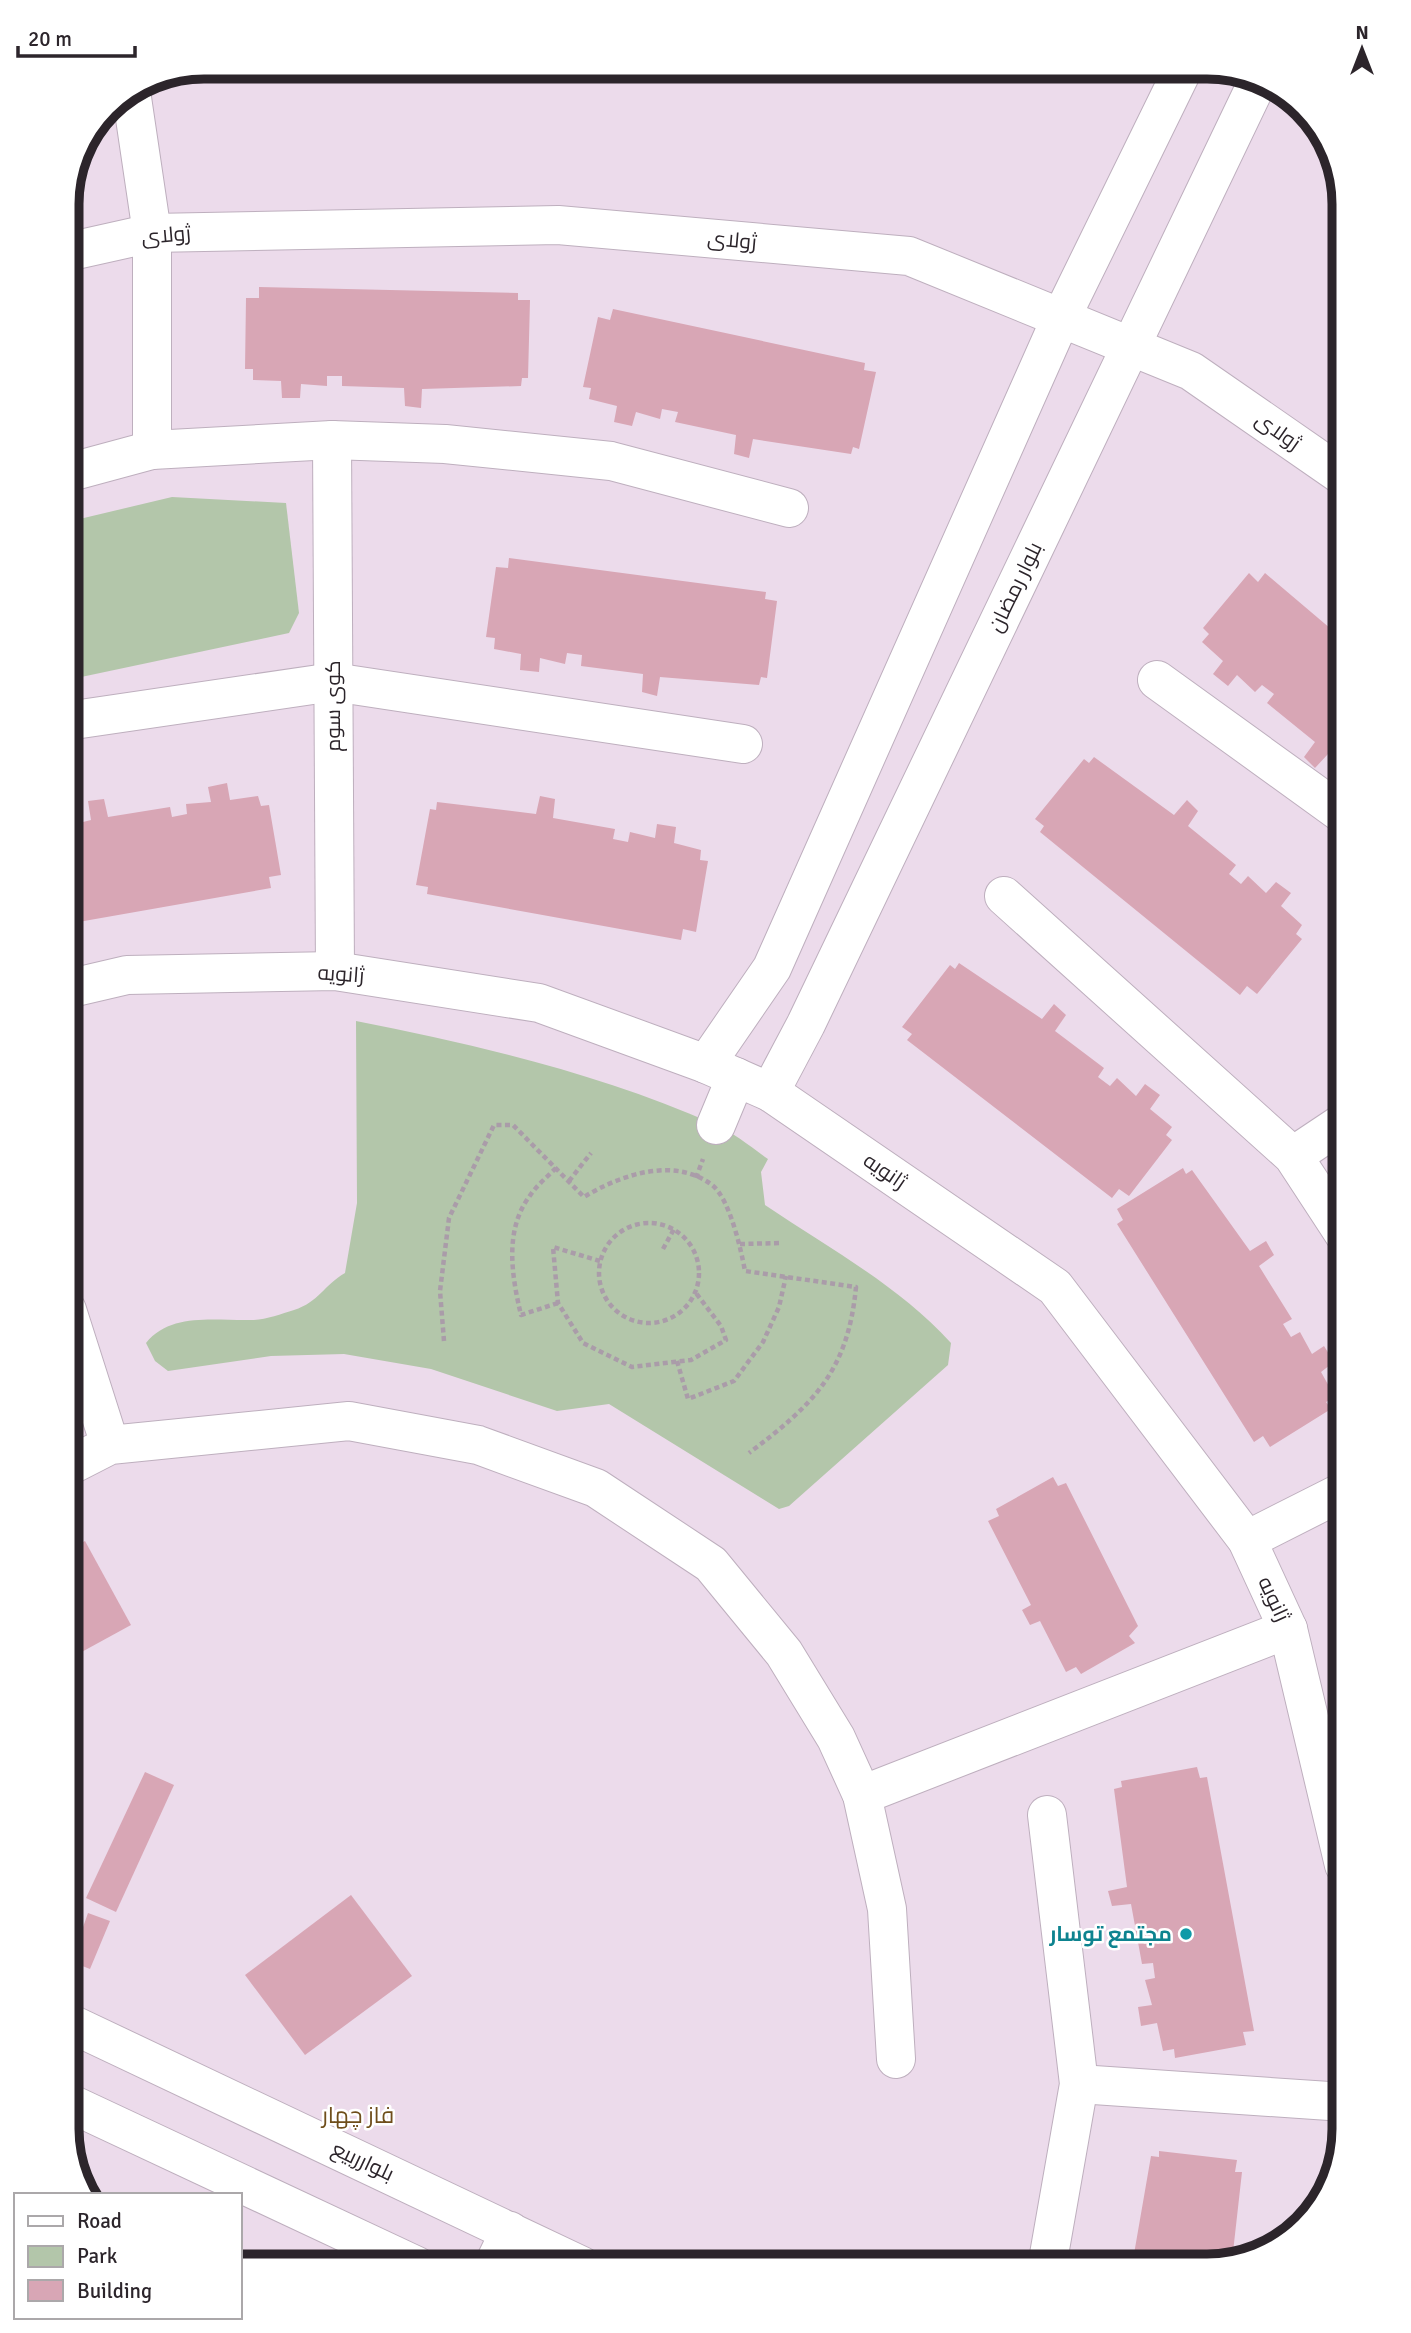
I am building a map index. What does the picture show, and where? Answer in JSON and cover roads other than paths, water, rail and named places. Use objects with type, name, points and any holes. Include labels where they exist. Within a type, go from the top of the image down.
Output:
[{"type":"street","points":[[716,1125],[721,1070],[772,968],[1061,318],[1178,79]]},
{"type":"street","name":"بلوار رمضان","points":[[770,1092],[806,1024],[1254,88]]},
{"type":"street","points":[[133,101],[152,233],[152,450]]},
{"type":"street","name":"ژولای","points":[[79,249],[152,233],[558,225],[909,256],[1191,371],[1332,468]]},
{"type":"street","points":[[79,469],[152,450],[332,440],[445,444],[611,461],[789,508]]},
{"type":"street","name":"کوی سوم","points":[[332,440],[335,971]]},
{"type":"street","points":[[1157,680],[1332,806]]},
{"type":"street","points":[[79,719],[333,682],[743,744]]},
{"type":"street","points":[[1004,896],[1293,1156],[1332,1214]]},
{"type":"street","name":"ژانویه","points":[[79,986],[127,975],[335,971],[539,1003],[721,1070],[770,1092],[1055,1287],[1247,1540],[1288,1629],[1332,1811]]},
{"type":"street","points":[[1293,1156],[1332,1130]]},
{"type":"street","points":[[79,1348],[110,1445]]},
{"type":"street","points":[[79,1460],[110,1445],[349,1421],[478,1445],[596,1488],[710,1564],[785,1653],[836,1738],[862,1795],[887,1909],[896,2059]]},
{"type":"street","points":[[1247,1540],[1332,1498]]},
{"type":"street","points":[[862,1795],[1288,1629]]},
{"type":"street","points":[[1047,1815],[1079,2084],[1049,2254]]},
{"type":"street","name":"بلوارربیع","points":[[79,2028],[557,2254]]},
{"type":"street","points":[[1079,2084],[1332,2101]]},
{"type":"street","points":[[79,2108],[392,2254]]},
{"type":"street","points":[[499,2254],[510,2231]]},
{"type":"place","name":"مجتمع توسار","points":[[1186,1934]]},
{"type":"district","name":"فاز چهار","points":[[358,2115]]}]
